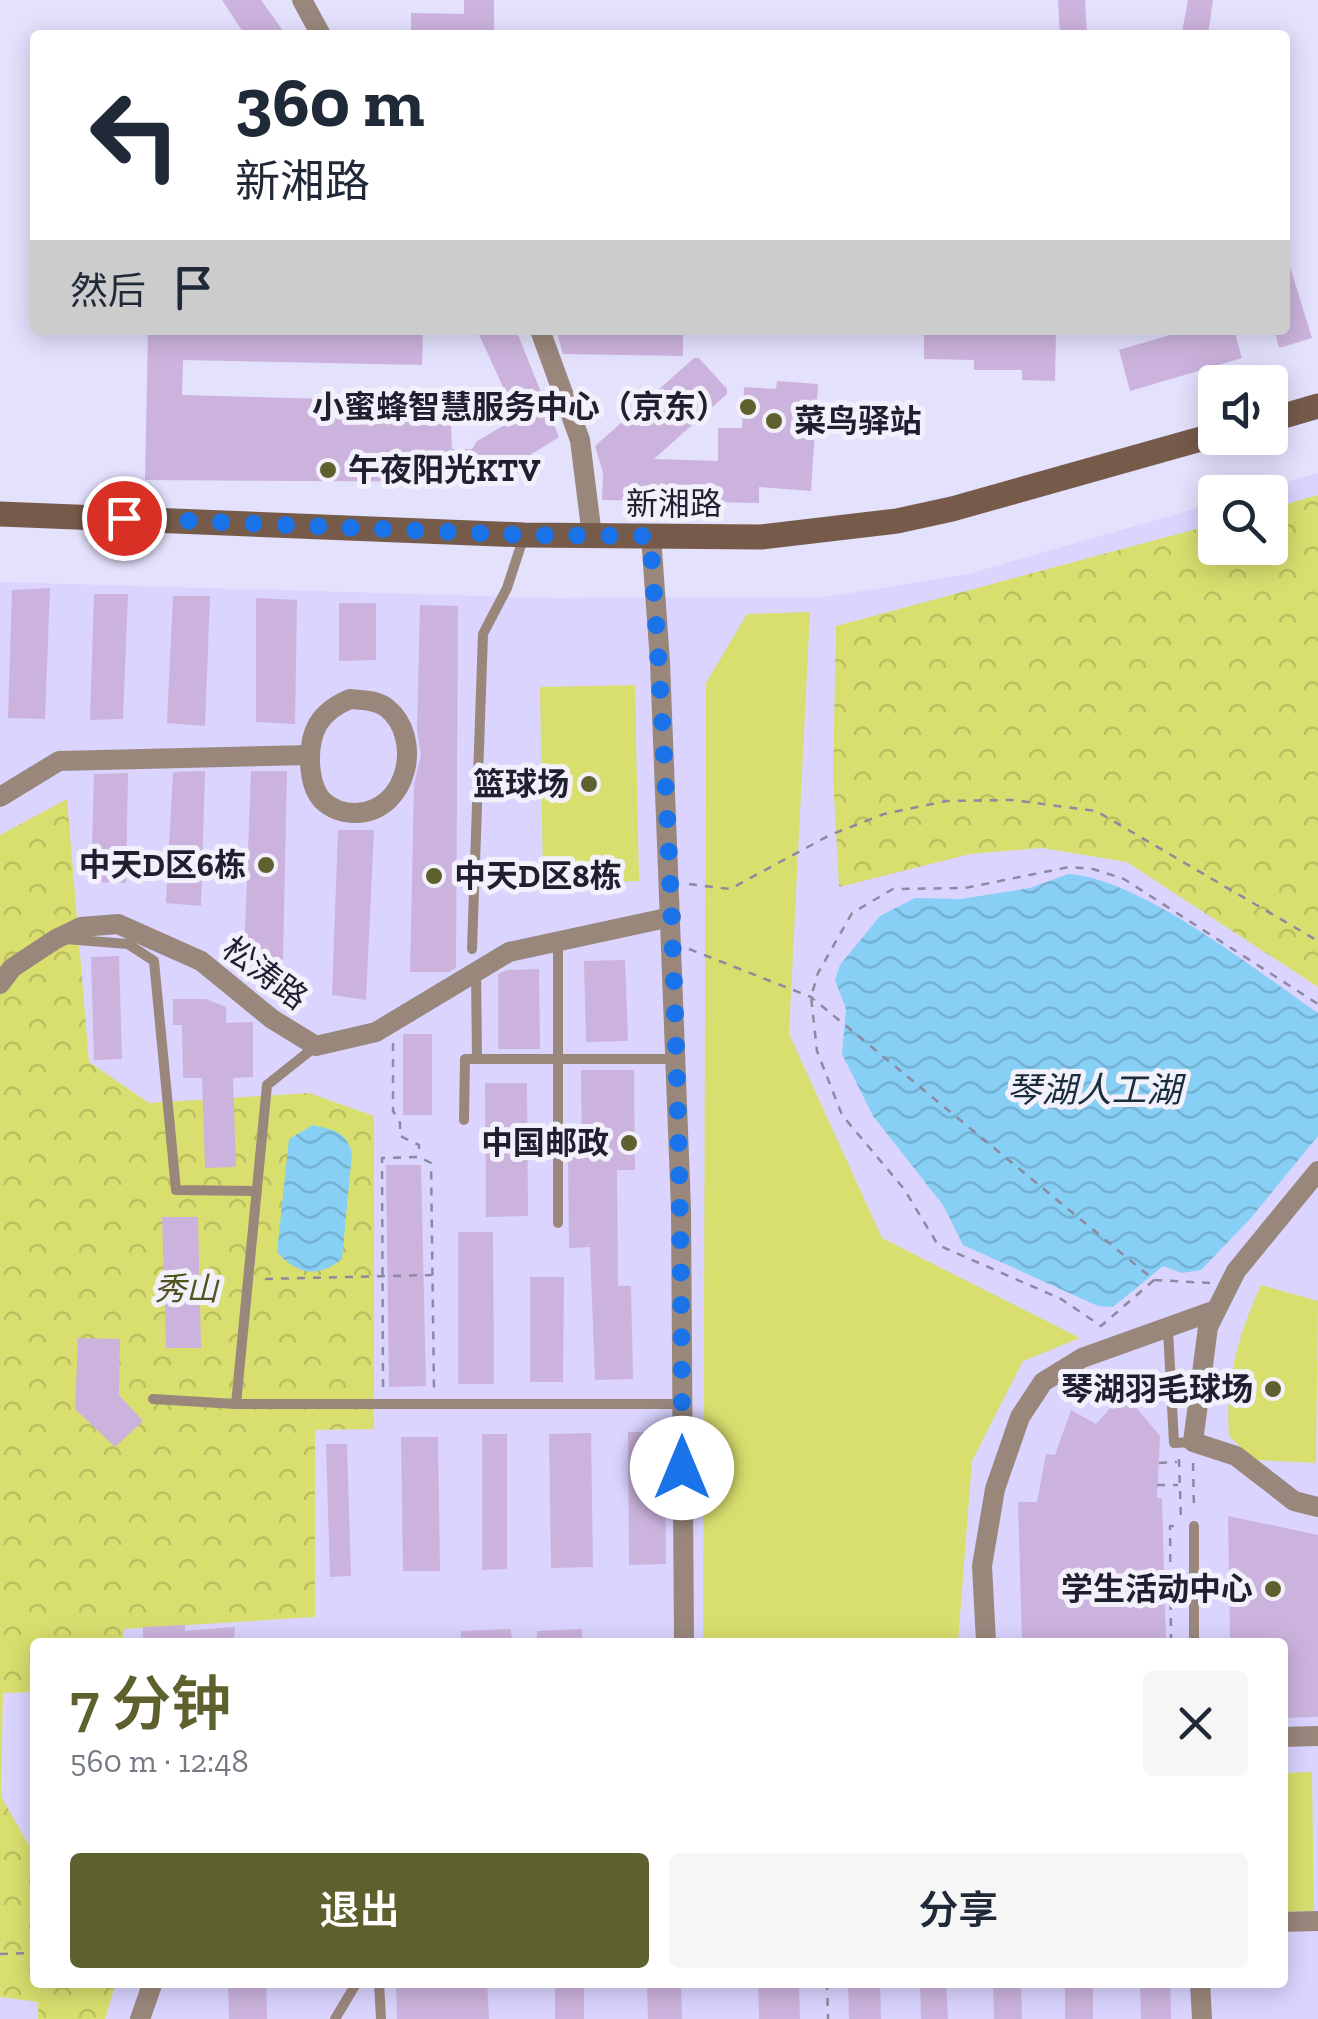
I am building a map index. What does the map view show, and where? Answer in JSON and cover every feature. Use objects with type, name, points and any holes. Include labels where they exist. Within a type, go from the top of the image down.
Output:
[{"type":"street","points":[[302,0],[318,30]]},
{"type":"street","points":[[542,335],[580,440],[592,536]]},
{"type":"street","points":[[1288,415],[1318,406]]},
{"type":"street","name":"新湘路","points":[[0,514],[524,535],[761,537],[897,521],[952,509],[1198,441]]},
{"type":"street","points":[[650,536],[682,1210],[684,1638]]},
{"type":"street","points":[[350,699],[370,700],[388,709],[406,741],[403,778],[396,794],[370,812],[334,809],[320,798],[310,775],[310,756],[310,736],[319,720],[331,707],[350,699]]},
{"type":"street","points":[[0,797],[59,761],[310,756]]},
{"type":"street","name":"松涛路","points":[[0,984],[12,968],[56,939],[81,928],[118,924],[202,961],[272,1019],[316,1046],[376,1032],[510,952],[671,917]]},
{"type":"street","points":[[1318,1171],[1231,1281],[1216,1310],[1208,1327],[1186,1442],[1236,1456],[1294,1500],[1318,1507]]},
{"type":"street","points":[[986,1638],[982,1566],[996,1489],[1020,1417],[1043,1382],[1082,1358],[1216,1310]]},
{"type":"street","points":[[1288,1737],[1318,1736]]},
{"type":"street","points":[[1288,1922],[1318,1922]]},
{"type":"street","points":[[140,2019],[150,1988]]},
{"type":"street","points":[[1200,1988],[1202,2019]]},
{"type":"lane","points":[[472,949],[483,634],[507,588],[524,535]]},
{"type":"lane","points":[[56,939],[128,944],[154,961],[176,1190],[256,1191]]},
{"type":"lane","points":[[558,942],[558,1223]]},
{"type":"lane","points":[[476,972],[477,1059]]},
{"type":"lane","points":[[236,1404],[267,1085],[316,1046]]},
{"type":"lane","points":[[464,1120],[465,1059],[676,1058]]},
{"type":"lane","points":[[1168,1330],[1174,1443],[1186,1442]]},
{"type":"lane","points":[[153,1399],[236,1404],[682,1404]]},
{"type":"lane","points":[[1194,1526],[1194,1638]]},
{"type":"lane","points":[[335,2019],[353,1988]]},
{"type":"lane","points":[[379,1988],[382,2019]]},
{"type":"path","points":[[687,884],[730,890],[830,835],[884,814],[946,800],[1012,800],[1096,811],[1318,941]]},
{"type":"path","points":[[1154,1280],[1101,1326],[1060,1299],[938,1245],[904,1189],[842,1115],[817,1050],[812,997],[818,972],[852,913],[893,889],[965,888],[1069,867],[1093,869],[1124,880],[1318,1004]]},
{"type":"path","points":[[688,949],[812,997],[1154,1280],[1207,1284],[1231,1281]]},
{"type":"path","points":[[393,1022],[393,1111],[400,1124],[400,1136],[419,1145],[419,1157]]},
{"type":"path","points":[[383,1404],[382,1158],[419,1157],[431,1163],[434,1404]]},
{"type":"path","points":[[248,1280],[433,1275]]},
{"type":"path","points":[[1181,1526],[1179,1462],[1186,1442]]},
{"type":"path","points":[[1171,1638],[1170,1526],[1194,1526],[1186,1442]]},
{"type":"path","points":[[1159,1463],[1179,1462]]},
{"type":"path","points":[[1158,1485],[1180,1485]]},
{"type":"path","points":[[1164,1582],[1170,1582]]},
{"type":"path","points":[[0,1954],[30,1954]]},
{"type":"path","points":[[826,1988],[828,2019]]},
{"type":"shaded area","points":[[1318,473],[1318,2019],[0,2019],[0,582],[555,598],[825,597],[968,574],[1198,508],[1198,565],[1288,565],[1288,481]]},
{"type":"green space","points":[[1318,495],[1318,987],[1127,862],[1042,848],[970,854],[839,887],[833,777],[836,626],[1198,529],[1198,565],[1288,565],[1288,504]]},
{"type":"green space","points":[[810,612],[789,1034],[882,1238],[1080,1338],[1023,1361],[972,1461],[958,1638],[703,1638],[706,683],[747,614]]},
{"type":"green space","name":"篮球场","points":[[635,685],[639,881],[543,883],[540,687]]},
{"type":"green space","name":"秀山","points":[[67,799],[89,1062],[149,1103],[309,1093],[374,1116],[374,1429],[315,1430],[315,1617],[124,1629],[123,1638],[30,1638],[30,1692],[3,1693],[1,1796],[30,1847],[30,1988],[114,1988],[105,2019],[38,2019],[38,2002],[0,1997],[0,835]]},
{"type":"green space","name":"琴湖羽毛球场","points":[[1261,1285],[1318,1301],[1316,1463],[1255,1460],[1229,1436],[1229,1396],[1235,1359]]},
{"type":"green space","points":[[1312,1772],[1314,1911],[1288,1912],[1288,1773]]},
{"type":"water","name":"琴湖人工湖","points":[[1068,874],[1097,880],[1163,909],[1231,951],[1318,1013],[1318,1136],[1250,1219],[1201,1270],[1182,1273],[1163,1266],[1113,1307],[1098,1306],[963,1245],[943,1205],[873,1116],[842,1054],[846,1009],[835,980],[840,965],[880,916],[915,898],[961,899],[1030,888]]},
{"type":"water","points":[[313,1125],[342,1136],[352,1153],[342,1259],[324,1269],[308,1271],[292,1265],[277,1252],[289,1139]]},
{"type":"building","points":[[222,0],[261,0],[282,30],[242,30]]},
{"type":"building","points":[[464,0],[494,0],[494,30],[411,30],[411,13],[464,14]]},
{"type":"building","points":[[1058,0],[1085,0],[1087,30],[1060,30]]},
{"type":"building","points":[[1188,0],[1213,0],[1209,30],[1182,30]]},
{"type":"building","points":[[1290,266],[1312,338],[1279,348],[1275,335],[1290,335]]},
{"type":"building","points":[[148,335],[423,335],[422,365],[183,360],[182,395],[450,402],[452,449],[472,449],[477,441],[517,418],[479,335],[518,335],[559,437],[486,482],[145,480]]},
{"type":"building","points":[[557,335],[683,335],[683,356],[563,354]]},
{"type":"building","points":[[924,335],[1056,335],[1055,381],[1022,380],[1022,370],[974,370],[974,360],[924,359]]},
{"type":"building","points":[[1170,335],[1235,335],[1242,358],[1218,365],[1198,365],[1198,371],[1130,391],[1119,350]]},
{"type":"building","points":[[694,358],[699,358],[727,389],[727,394],[654,459],[718,461],[718,428],[742,428],[744,387],[776,389],[777,381],[818,384],[811,491],[759,487],[759,503],[602,500],[603,473],[595,446]]},
{"type":"building","points":[[50,588],[45,719],[8,718],[12,590]]},
{"type":"building","points":[[94,594],[128,594],[123,719],[90,720]]},
{"type":"building","points":[[173,596],[210,596],[205,726],[167,723]]},
{"type":"building","points":[[256,598],[297,600],[295,724],[256,722]]},
{"type":"building","points":[[339,603],[376,603],[376,660],[339,661]]},
{"type":"building","points":[[420,605],[458,606],[456,968],[449,972],[410,972],[414,784],[421,755],[417,729]]},
{"type":"building","points":[[205,771],[201,906],[166,903],[173,772]]},
{"type":"building","name":"中天D区6栋","points":[[251,771],[287,771],[283,960],[244,959]]},
{"type":"building","points":[[128,773],[126,883],[91,882],[94,774]]},
{"type":"building","points":[[338,830],[374,830],[366,1000],[332,995]]},
{"type":"building","points":[[119,956],[122,1059],[94,1060],[91,957]]},
{"type":"building","points":[[625,960],[628,1041],[586,1042],[584,961]]},
{"type":"building","points":[[539,969],[540,1049],[498,1049],[498,974]]},
{"type":"building","points":[[173,999],[206,999],[226,1007],[226,1023],[253,1022],[253,1077],[233,1078],[236,1167],[205,1168],[202,1078],[183,1078],[182,1025],[173,1025]]},
{"type":"building","points":[[403,1034],[432,1034],[432,1115],[403,1115]]},
{"type":"building","points":[[581,1070],[634,1070],[635,1170],[617,1170],[618,1286],[631,1286],[633,1379],[595,1380],[590,1247],[569,1248],[568,1154],[582,1154]]},
{"type":"building","points":[[485,1083],[527,1083],[528,1216],[486,1217]]},
{"type":"building","points":[[386,1165],[421,1165],[426,1386],[389,1387]]},
{"type":"building","points":[[162,1217],[198,1217],[201,1348],[166,1348]]},
{"type":"building","points":[[458,1232],[493,1232],[494,1384],[458,1384]]},
{"type":"building","points":[[530,1277],[564,1277],[563,1382],[530,1382]]},
{"type":"building","points":[[78,1338],[120,1339],[119,1395],[143,1421],[115,1447],[75,1409]]},
{"type":"building","points":[[1124,1393],[1160,1436],[1157,1498],[1162,1498],[1166,1638],[1022,1638],[1018,1502],[1037,1502],[1046,1454],[1055,1455],[1071,1410],[1096,1424]]},
{"type":"building","points":[[628,1432],[665,1432],[666,1564],[629,1565]]},
{"type":"building","points":[[591,1433],[593,1567],[551,1568],[549,1434]]},
{"type":"building","points":[[482,1434],[507,1434],[507,1569],[482,1570]]},
{"type":"building","points":[[401,1437],[438,1437],[440,1571],[403,1571]]},
{"type":"building","points":[[326,1444],[347,1444],[351,1576],[330,1577]]},
{"type":"building","name":"学生活动中心","points":[[1228,1516],[1318,1535],[1318,1717],[1288,1718],[1288,1638],[1230,1638]]},
{"type":"building","points":[[185,1625],[185,1631],[235,1627],[234,1638],[143,1638],[143,1627]]},
{"type":"building","points":[[511,1629],[512,1638],[461,1638],[461,1631]]},
{"type":"building","points":[[582,1629],[582,1638],[537,1638],[537,1631]]},
{"type":"building","points":[[228,1988],[266,1988],[267,2019],[229,2019]]},
{"type":"building","points":[[396,1988],[487,1988],[489,2019],[397,2019]]},
{"type":"building","points":[[555,1988],[584,1988],[584,2019],[555,2019]]},
{"type":"building","points":[[647,1988],[681,1988],[682,2019],[648,2019]]},
{"type":"building","points":[[758,1988],[799,1988],[800,2019],[759,2019]]},
{"type":"building","points":[[848,1988],[880,1988],[881,2019],[849,2019]]},
{"type":"building","points":[[920,1988],[946,1988],[948,2019],[921,2019]]},
{"type":"building","points":[[993,1988],[1021,1988],[1022,2019],[994,2019]]},
{"type":"building","points":[[1065,1988],[1093,1988],[1093,2019],[1065,2019]]},
{"type":"building","points":[[1140,1988],[1170,1988],[1171,2019],[1141,2019]]},
{"type":"place","name":"小蜜蜂智慧服务中心（京东）","points":[[748,407]]},
{"type":"place","name":"菜鸟驿站","points":[[774,421]]},
{"type":"place","name":"午夜阳光KTV","points":[[328,470]]},
{"type":"place","name":"篮球场","points":[[589,784]]},
{"type":"place","name":"中天D区6栋","points":[[266,865]]},
{"type":"place","name":"中天D区8栋","points":[[434,876]]},
{"type":"place","name":"中国邮政","points":[[629,1143]]},
{"type":"place","name":"琴湖羽毛球场","points":[[1273,1389]]},
{"type":"place","name":"学生活动中心","points":[[1273,1589]]},
{"type":"route","points":[[124,518],[524,535],[650,536],[661,699],[682,1210],[682,1468]]}]
